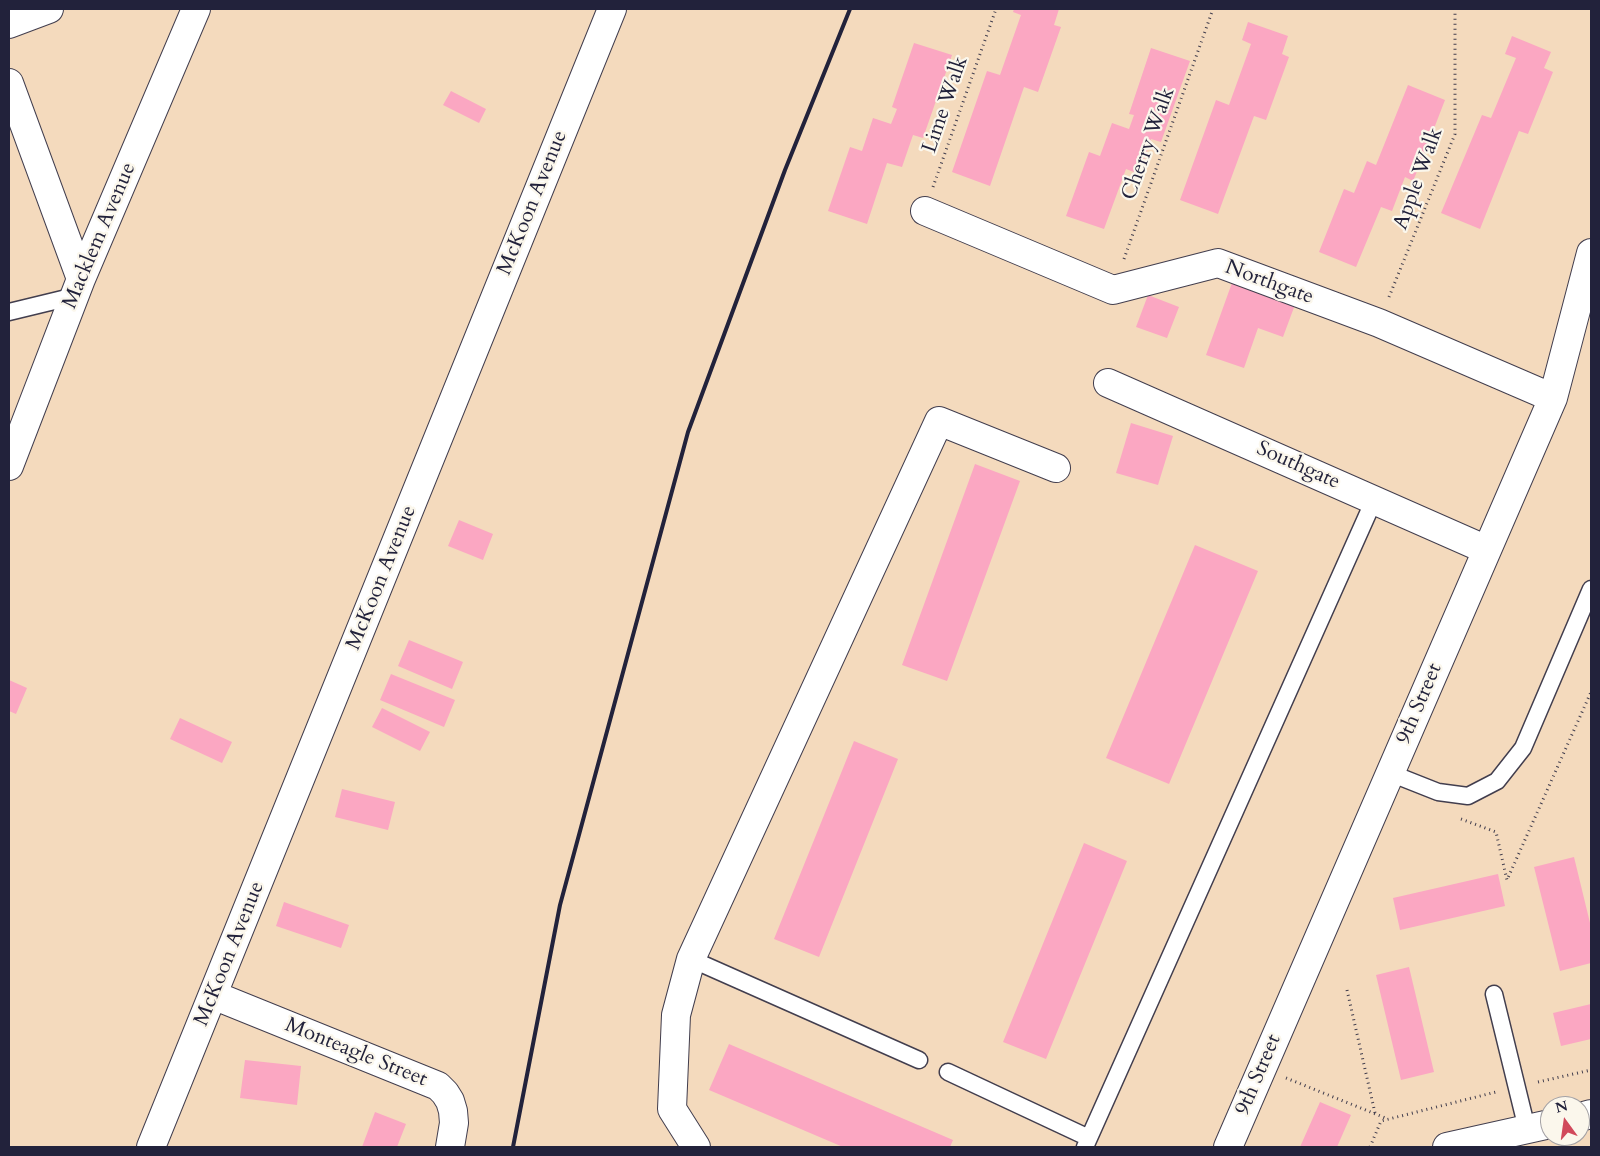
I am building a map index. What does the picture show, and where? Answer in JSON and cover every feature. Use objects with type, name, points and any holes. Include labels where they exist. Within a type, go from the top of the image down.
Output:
[{"type":"street","points":[[9,24],[49,9]]},
{"type":"street","name":"Macklem Avenue","points":[[9,466],[78,288],[196,9]]},
{"type":"street","name":"McKoon Avenue","points":[[152,1147],[612,9]]},
{"type":"street","points":[[9,83],[78,288]]},
{"type":"street","points":[[925,211],[1112,290]]},
{"type":"street","name":"9th Street","points":[[1228,1147],[1553,398],[1583,313],[1591,253]]},
{"type":"street","name":"Northgate","points":[[1112,290],[1218,263],[1379,323],[1553,398]]},
{"type":"street","name":"Southgate","points":[[1108,383],[1487,550]]},
{"type":"street","points":[[696,1147],[672,1109],[676,1015],[692,959],[939,421],[1056,468]]},
{"type":"street","name":"Monteagle Street","points":[[213,995],[438,1086],[450,1101],[453,1111],[454,1122],[450,1147]]},
{"type":"street","points":[[1447,1147],[1538,1126]]},
{"type":"lane","points":[[9,312],[78,288]]},
{"type":"lane","points":[[948,1072],[1087,1142],[1374,500]]},
{"type":"lane","points":[[1390,773],[1438,792],[1468,796],[1497,781],[1523,748],[1591,590]]},
{"type":"lane","points":[[692,959],[919,1060]]},
{"type":"lane","points":[[1494,994],[1517,1087],[1538,1126]]},
{"type":"path","name":"Lime Walk","points":[[925,211],[996,9]]},
{"type":"path","name":"Cherry Walk","points":[[1112,290],[1213,9]]},
{"type":"path","name":"Apple Walk","points":[[1379,323],[1454,134],[1456,9]]},
{"type":"path","points":[[1460,818],[1496,832],[1507,880],[1591,692]]},
{"type":"path","points":[[1348,990],[1375,1114]]},
{"type":"path","points":[[1370,1147],[1382,1120],[1591,1070]]},
{"type":"path","points":[[1281,1076],[1388,1119]]},
{"type":"building","points":[[1014,9],[1059,9],[1054,25],[1061,27],[1038,92],[1024,87],[990,186],[952,172],[987,71],[1000,75],[1021,15],[1013,12]]},
{"type":"building","points":[[1248,22],[1288,36],[1282,54],[1289,57],[1266,120],[1254,116],[1218,214],[1180,200],[1216,100],[1229,105],[1251,44],[1242,40]]},
{"type":"building","points":[[1512,36],[1551,52],[1544,68],[1553,72],[1528,134],[1519,131],[1480,229],[1441,213],[1482,115],[1491,118],[1516,58],[1505,54]]},
{"type":"building","points":[[914,43],[952,55],[923,138],[913,135],[902,167],[887,163],[867,224],[828,211],[850,147],[862,151],[873,118],[891,124],[897,109],[892,107]]},
{"type":"building","points":[[1151,48],[1190,61],[1161,142],[1151,139],[1139,174],[1126,169],[1104,229],[1066,216],[1089,152],[1100,156],[1112,123],[1129,129],[1134,115],[1129,114]]},
{"type":"building","points":[[1408,85],[1445,100],[1413,181],[1405,177],[1392,211],[1381,207],[1356,267],[1319,252],[1344,189],[1354,193],[1367,161],[1376,165]]},
{"type":"building","points":[[451,91],[486,109],[479,123],[443,105]]},
{"type":"building","points":[[1233,280],[1296,302],[1283,337],[1258,328],[1244,368],[1206,355]]},
{"type":"building","points":[[1148,295],[1179,307],[1167,338],[1136,327]]},
{"type":"building","points":[[1131,423],[1173,436],[1158,485],[1116,473]]},
{"type":"building","points":[[975,464],[1020,481],[947,681],[902,665]]},
{"type":"building","points":[[459,520],[493,534],[483,560],[448,546]]},
{"type":"building","points":[[1195,545],[1258,571],[1169,784],[1106,758]]},
{"type":"building","points":[[409,640],[463,662],[452,689],[398,666]]},
{"type":"building","points":[[391,674],[455,700],[444,727],[380,700]]},
{"type":"building","points":[[9,680],[27,688],[16,714],[9,711]]},
{"type":"building","points":[[382,708],[430,732],[420,751],[372,727]]},
{"type":"building","points":[[180,718],[232,742],[222,763],[170,739]]},
{"type":"building","points":[[854,741],[898,759],[819,957],[774,939]]},
{"type":"building","points":[[342,789],[395,802],[388,830],[335,817]]},
{"type":"building","points":[[1084,843],[1127,861],[1046,1059],[1003,1042]]},
{"type":"building","points":[[1574,857],[1591,927],[1591,963],[1560,971],[1534,867]]},
{"type":"building","points":[[1498,874],[1505,906],[1400,930],[1393,898]]},
{"type":"building","points":[[284,902],[349,925],[341,948],[276,926]]},
{"type":"building","points":[[1409,967],[1434,1072],[1401,1080],[1376,975]]},
{"type":"building","points":[[1591,1004],[1591,1039],[1561,1046],[1553,1013]]},
{"type":"building","points":[[729,1044],[953,1140],[950,1147],[843,1147],[709,1090]]},
{"type":"building","points":[[245,1060],[301,1066],[297,1105],[240,1098]]},
{"type":"building","points":[[1320,1102],[1351,1115],[1337,1147],[1300,1147]]},
{"type":"building","points":[[375,1112],[406,1124],[397,1147],[362,1147]]},
{"type":"railway","points":[[513,1147],[560,905],[688,432],[785,170],[850,9]]}]
